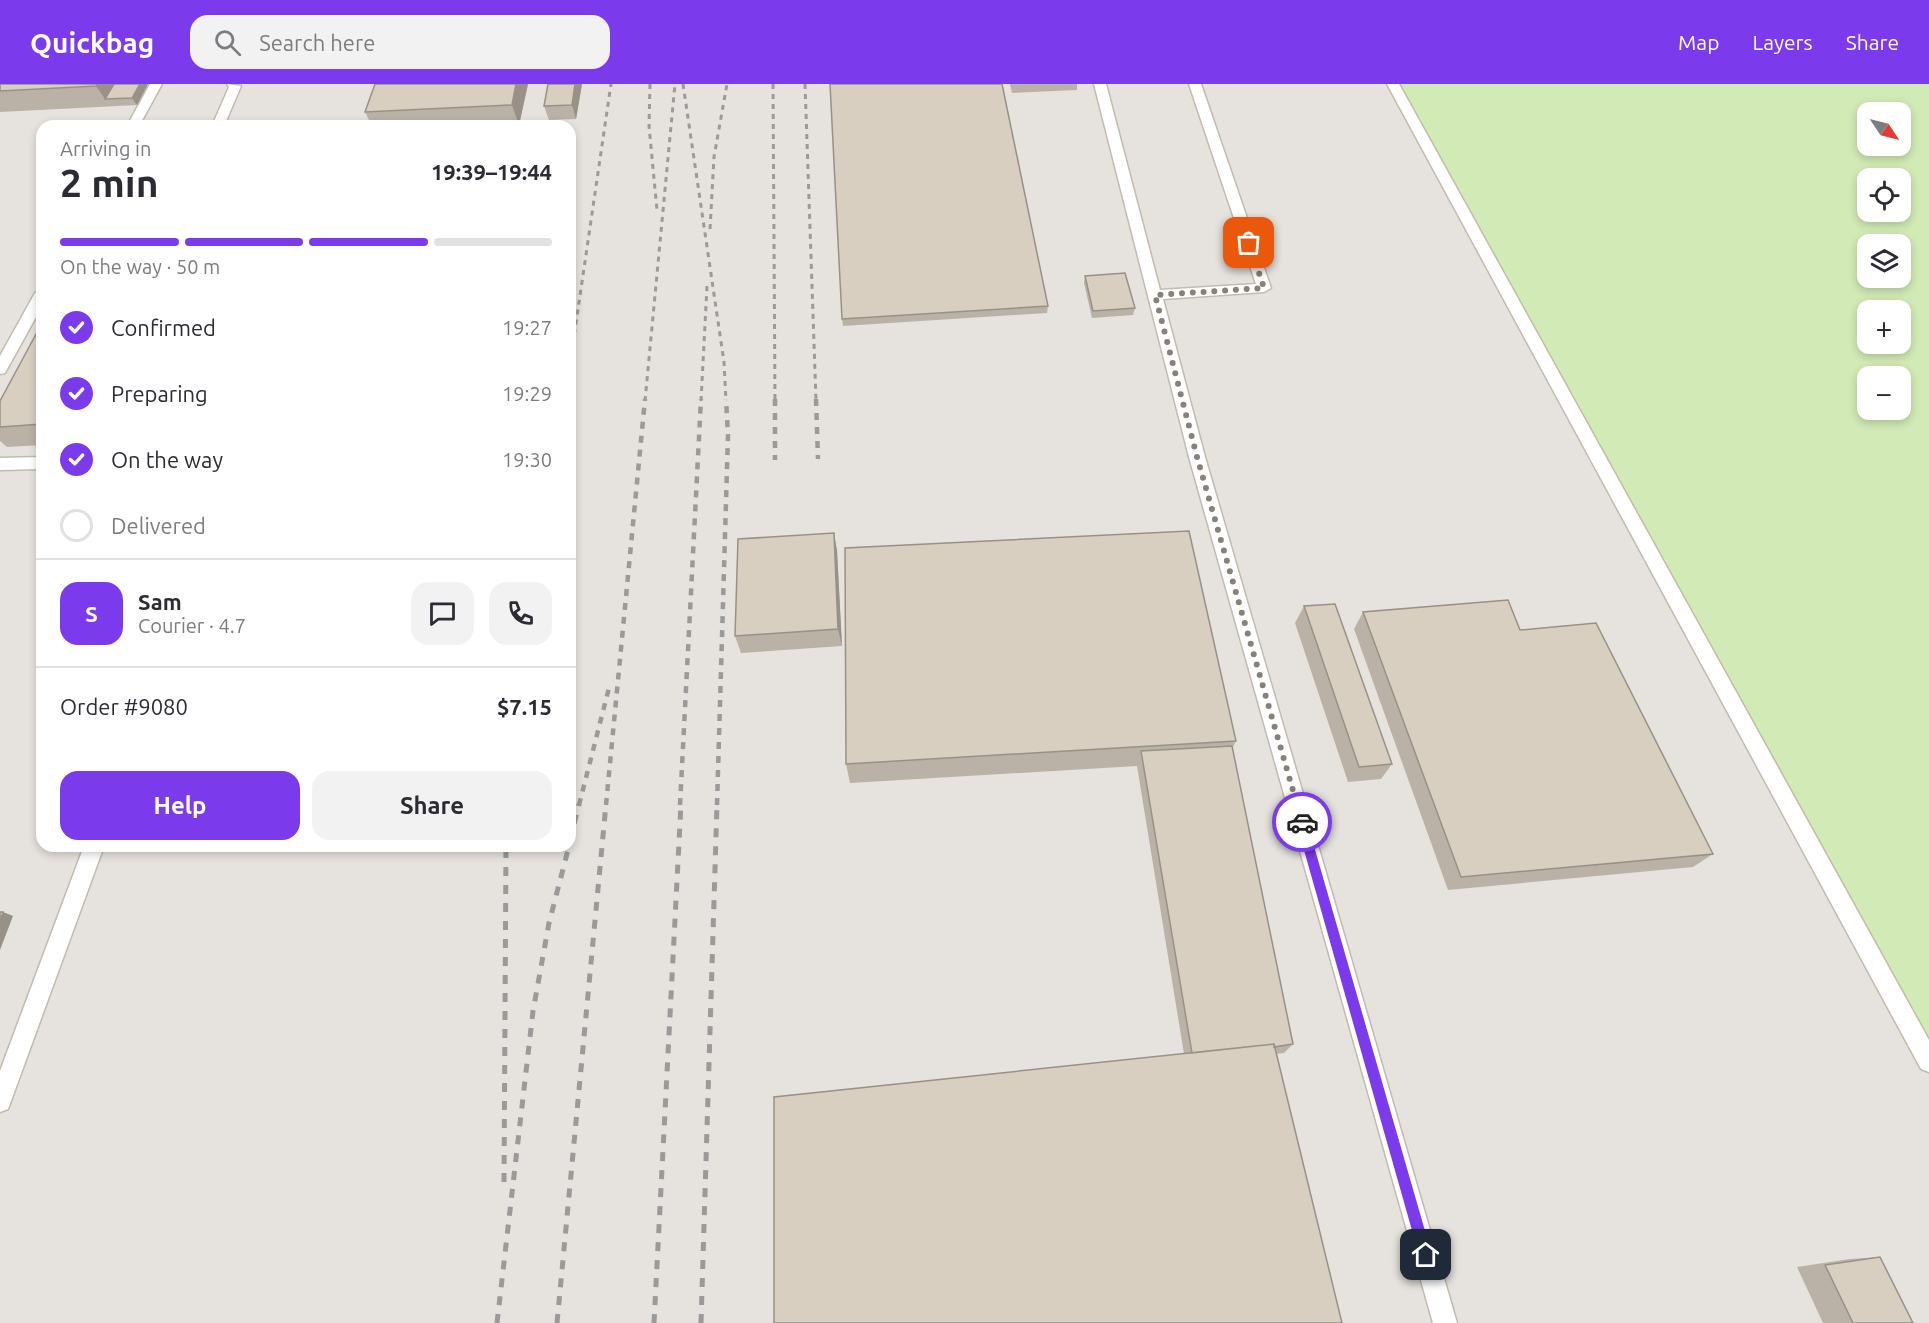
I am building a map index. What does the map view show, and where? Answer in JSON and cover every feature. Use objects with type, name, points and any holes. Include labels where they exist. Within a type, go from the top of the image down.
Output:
[{"type":"lane","points":[[136,120],[156,84]]},
{"type":"lane","points":[[221,120],[235,86],[233,84]]},
{"type":"lane","points":[[1100,84],[1197,457],[1445,1323]]},
{"type":"lane","points":[[1155,295],[1264,288],[1195,84]]},
{"type":"lane","points":[[1393,84],[1929,1061]]},
{"type":"lane","points":[[0,369],[36,304]]},
{"type":"lane","points":[[0,464],[36,463]]},
{"type":"lane","points":[[0,1101],[92,852]]},
{"type":"shaded area","points":[[0,84],[1393,84],[1929,1060],[1929,1323],[0,1323]]},
{"type":"green space","points":[[1393,84],[1929,84],[1929,1061]]},
{"type":"building","points":[[0,84],[97,84],[96,86],[0,91]]},
{"type":"building","points":[[114,84],[140,84],[132,98],[105,99]]},
{"type":"building","points":[[375,84],[516,84],[512,105],[365,112]]},
{"type":"building","points":[[548,84],[575,84],[572,105],[544,106]]},
{"type":"building","points":[[830,84],[1002,84],[1048,306],[842,319]]},
{"type":"building","points":[[1125,273],[1135,308],[1093,311],[1085,276]]},
{"type":"building","points":[[36,334],[36,424],[0,427],[0,401]]},
{"type":"building","points":[[1189,531],[1236,741],[846,764],[845,548]]},
{"type":"building","points":[[834,533],[838,629],[735,636],[738,539]]},
{"type":"building","points":[[1508,600],[1520,630],[1596,623],[1713,854],[1461,877],[1363,612]]},
{"type":"building","points":[[1335,604],[1392,764],[1359,767],[1304,606]]},
{"type":"building","points":[[1232,746],[1293,1044],[1192,1053],[1141,751]]},
{"type":"building","points":[[1274,1044],[1342,1323],[774,1323],[774,1097]]},
{"type":"building","points":[[1880,1257],[1913,1323],[1853,1323],[1825,1265]]},
{"type":"railway","points":[[576,323],[611,84]]},
{"type":"railway","points":[[650,84],[649,126],[657,210]]},
{"type":"railway","points":[[645,401],[675,84]]},
{"type":"railway","points":[[683,84],[724,362],[726,401]]},
{"type":"railway","points":[[710,229],[714,157],[727,84]]},
{"type":"railway","points":[[773,84],[775,401]]},
{"type":"railway","points":[[805,84],[816,401]]},
{"type":"railway","points":[[701,401],[707,286]]},
{"type":"railway","points":[[606,805],[645,399]]},
{"type":"railway","points":[[680,805],[701,399]]},
{"type":"railway","points":[[717,805],[728,435],[726,399]]},
{"type":"railway","points":[[816,399],[818,459]]},
{"type":"railway","points":[[775,401],[775,460]]},
{"type":"railway","points":[[579,805],[610,684]]},
{"type":"railway","points":[[576,816],[579,804]]},
{"type":"railway","points":[[557,1323],[606,804]]},
{"type":"railway","points":[[654,1323],[681,804]]},
{"type":"railway","points":[[701,1323],[717,804]]},
{"type":"railway","points":[[504,1182],[506,852]]},
{"type":"railway","points":[[497,1323],[533,1011],[549,923],[567,852]]},
{"type":"way so far","points":[[1249,243],[1264,288],[1155,295],[1197,457],[1302,822]]},
{"type":"route","points":[[1302,822],[1426,1255]]}]
